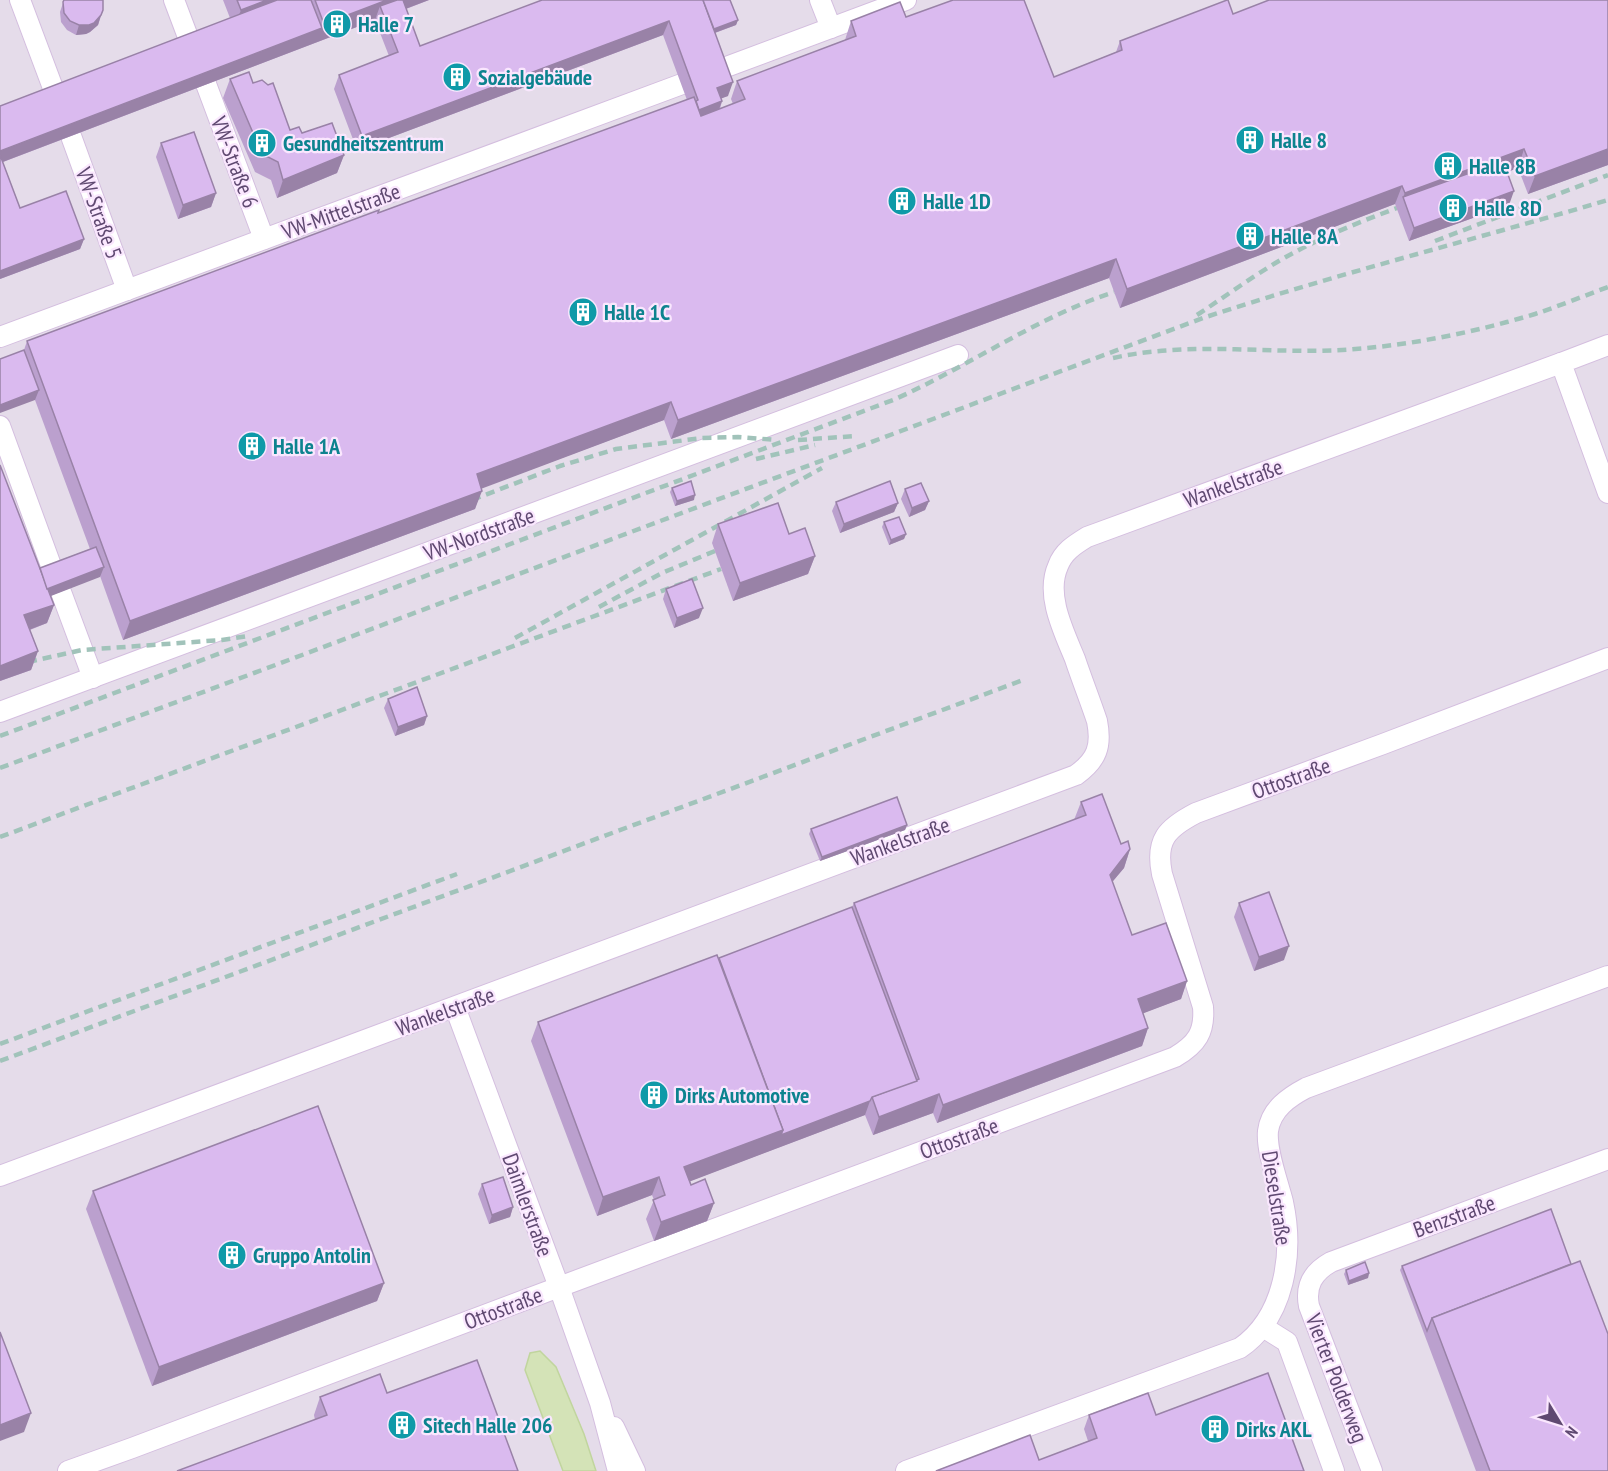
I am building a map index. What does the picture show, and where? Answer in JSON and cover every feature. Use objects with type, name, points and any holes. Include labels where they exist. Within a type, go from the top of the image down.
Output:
[{"type":"street","points":[[20,0],[56,96]]},
{"type":"street","points":[[174,0],[191,45]]},
{"type":"street","points":[[820,0],[831,28]]},
{"type":"street","points":[[718,70],[906,0]]},
{"type":"street","name":"VW-Straße 6","points":[[206,84],[264,239]]},
{"type":"street","name":"VW-Mittelstraße","points":[[0,337],[682,84]]},
{"type":"street","name":"VW-Straße 5","points":[[71,136],[127,290]]},
{"type":"street","name":"Wankelstraße","points":[[0,1176],[1076,775],[1092,761],[1099,742],[1099,731],[1059,618],[1054,595],[1057,568],[1063,555],[1073,545],[1087,537],[1608,345]]},
{"type":"street","name":"VW-Nordstraße","points":[[0,712],[958,355]]},
{"type":"street","points":[[1561,363],[1608,493]]},
{"type":"street","points":[[0,426],[53,571]]},
{"type":"street","points":[[61,592],[93,678]]},
{"type":"street","name":"Ottostraße","points":[[68,1471],[1175,1057],[1186,1051],[1195,1041],[1201,1032],[1204,1020],[1203,1007],[1159,861],[1160,847],[1164,837],[1172,828],[1196,813],[1608,658]]},
{"type":"street","name":"Dieselstraße","points":[[906,1471],[1240,1348],[1263,1327],[1273,1311],[1283,1280],[1287,1252],[1285,1215],[1268,1144],[1268,1130],[1273,1115],[1280,1105],[1306,1088],[1608,976]]},
{"type":"street","name":"Daimlerstraße","points":[[455,1007],[600,1403],[618,1471]]},
{"type":"street","name":"Benzstraße","points":[[1309,1284],[1317,1271],[1331,1262],[1608,1159]]},
{"type":"street","name":"Vierter Polderweg","points":[[1309,1284],[1307,1292],[1309,1306],[1372,1471]]},
{"type":"street","points":[[1263,1327],[1287,1342],[1334,1471]]},
{"type":"street","name":"Daimlerstraße","points":[[600,1403],[635,1471]]},
{"type":"shaded area","points":[[0,0],[1608,0],[1608,1471],[0,1471]]},
{"type":"shaded area","points":[[540,1351],[556,1367],[584,1434],[596,1471],[563,1471],[525,1370],[530,1353]]},
{"type":"building","points":[[64,0],[103,0],[103,10],[94,23],[79,25],[70,21],[64,13]]},
{"type":"building","points":[[237,0],[267,0],[241,10]]},
{"type":"building","points":[[277,0],[311,0],[322,28],[0,151],[0,106]]},
{"type":"building","points":[[315,0],[387,0],[324,24]]},
{"type":"building","name":"Sozialgebäude","points":[[403,0],[420,46],[542,0],[703,0],[733,82],[717,88],[722,101],[699,110],[696,101],[698,100],[669,21],[362,136],[339,75],[398,52],[380,6]]},
{"type":"building","points":[[703,0],[730,0],[738,20],[714,29]]},
{"type":"building","points":[[953,0],[1024,0],[1054,77],[1122,50],[1120,41],[1227,0],[1233,14],[1269,0],[1608,0],[1608,149],[1535,176],[1524,149],[1405,193],[1402,186],[1127,289],[1116,259],[678,420],[671,402],[477,474],[482,491],[130,621],[27,341],[379,210],[378,213],[694,97],[701,116],[745,99],[737,81],[856,36],[851,21],[900,2],[906,17]]},
{"type":"building","points":[[249,72],[253,83],[262,80],[268,85],[273,83],[290,130],[299,127],[302,133],[332,123],[344,155],[283,180],[278,162],[262,154],[230,79]]},
{"type":"building","points":[[194,132],[216,193],[183,205],[161,143]]},
{"type":"building","points":[[0,155],[20,208],[66,191],[84,239],[0,271]]},
{"type":"building","points":[[1503,161],[1514,191],[1414,228],[1403,197]]},
{"type":"building","points":[[24,350],[39,390],[0,405],[0,359]]},
{"type":"building","points":[[0,465],[54,605],[24,615],[38,651],[0,666]]},
{"type":"building","points":[[691,481],[695,495],[677,501],[672,488]]},
{"type":"building","points":[[890,481],[898,503],[844,524],[836,502]]},
{"type":"building","points":[[921,483],[929,501],[912,508],[905,489]]},
{"type":"building","points":[[778,503],[789,534],[805,528],[815,556],[740,583],[718,524]]},
{"type":"building","points":[[899,517],[906,534],[891,540],[884,522]]},
{"type":"building","points":[[96,547],[104,567],[47,589],[40,568]]},
{"type":"building","points":[[692,579],[703,608],[677,618],[666,589]]},
{"type":"building","points":[[417,687],[427,716],[398,727],[388,699]]},
{"type":"building","points":[[1102,794],[1121,844],[1128,841],[1130,849],[1110,875],[1132,935],[1166,923],[1187,981],[1138,999],[1148,1028],[943,1105],[939,1094],[879,1117],[872,1097],[919,1079],[854,903],[1086,815],[1081,802]]},
{"type":"building","points":[[897,797],[907,825],[822,857],[811,829]]},
{"type":"building","points":[[1269,892],[1289,946],[1259,957],[1239,903]]},
{"type":"building","points":[[852,907],[917,1081],[781,1135],[783,1130],[719,958]]},
{"type":"building","name":"Dirks Automotive","points":[[717,955],[783,1130],[684,1167],[691,1185],[705,1179],[714,1203],[661,1222],[653,1200],[665,1195],[659,1177],[603,1197],[538,1022]]},
{"type":"building","name":"Gruppo Antolin","points":[[318,1106],[384,1283],[159,1367],[93,1191]]},
{"type":"building","points":[[503,1177],[513,1207],[492,1215],[482,1184]]},
{"type":"building","points":[[1551,1209],[1571,1264],[1432,1318],[1427,1331],[1402,1266]]},
{"type":"building","points":[[1580,1261],[1608,1334],[1608,1471],[1490,1471],[1432,1318]]},
{"type":"building","points":[[1365,1262],[1369,1273],[1349,1281],[1346,1270]]},
{"type":"building","points":[[0,1332],[31,1413],[0,1425]]},
{"type":"building","name":"Sitech Halle 206","points":[[477,1360],[518,1471],[177,1471],[327,1415],[320,1397],[380,1374],[387,1393]]},
{"type":"building","name":"Dirks AKL","points":[[1268,1373],[1304,1471],[936,1471],[1030,1435],[1039,1460],[1097,1438],[1089,1415],[1148,1393],[1156,1415]]},
{"type":"railway","points":[[1435,241],[1608,175]]},
{"type":"railway","points":[[0,768],[1203,318],[1354,272],[1608,200]]},
{"type":"railway","points":[[1197,315],[1257,274],[1295,252],[1345,228],[1397,208]]},
{"type":"railway","points":[[1113,358],[1170,350],[1313,351],[1391,345],[1439,338],[1511,321],[1608,287]]},
{"type":"railway","points":[[0,736],[893,400],[1030,328],[1085,302],[1114,292]]},
{"type":"railway","points":[[798,440],[856,436]]},
{"type":"railway","points":[[472,500],[560,466],[616,449],[702,438],[738,437],[777,440]]},
{"type":"railway","points":[[756,459],[815,445]]},
{"type":"railway","points":[[515,638],[822,468]]},
{"type":"railway","points":[[599,607],[662,573],[715,551]]},
{"type":"railway","points":[[0,837],[721,569]]},
{"type":"railway","points":[[28,662],[82,650],[222,640],[248,636]]},
{"type":"railway","points":[[0,1061],[1023,680]]},
{"type":"railway","points":[[0,1044],[457,874]]},
{"type":"place","name":"Halle 7","points":[[337,24]]},
{"type":"place","name":"Sozialgebäude","points":[[457,77]]},
{"type":"place","name":"Halle 8","points":[[1250,140]]},
{"type":"place","name":"Gesundheitszentrum","points":[[262,143]]},
{"type":"place","name":"Halle 8B","points":[[1448,166]]},
{"type":"place","name":"Halle 1D","points":[[902,201]]},
{"type":"place","name":"Halle 8D","points":[[1453,208]]},
{"type":"place","name":"Halle 8A","points":[[1250,236]]},
{"type":"place","name":"Halle 1C","points":[[583,312]]},
{"type":"place","name":"Halle 1A","points":[[252,446]]},
{"type":"place","name":"Dirks Automotive","points":[[654,1095]]},
{"type":"place","name":"Gruppo Antolin","points":[[232,1255]]},
{"type":"place","name":"Sitech Halle 206","points":[[402,1425]]},
{"type":"place","name":"Dirks AKL","points":[[1215,1429]]}]
